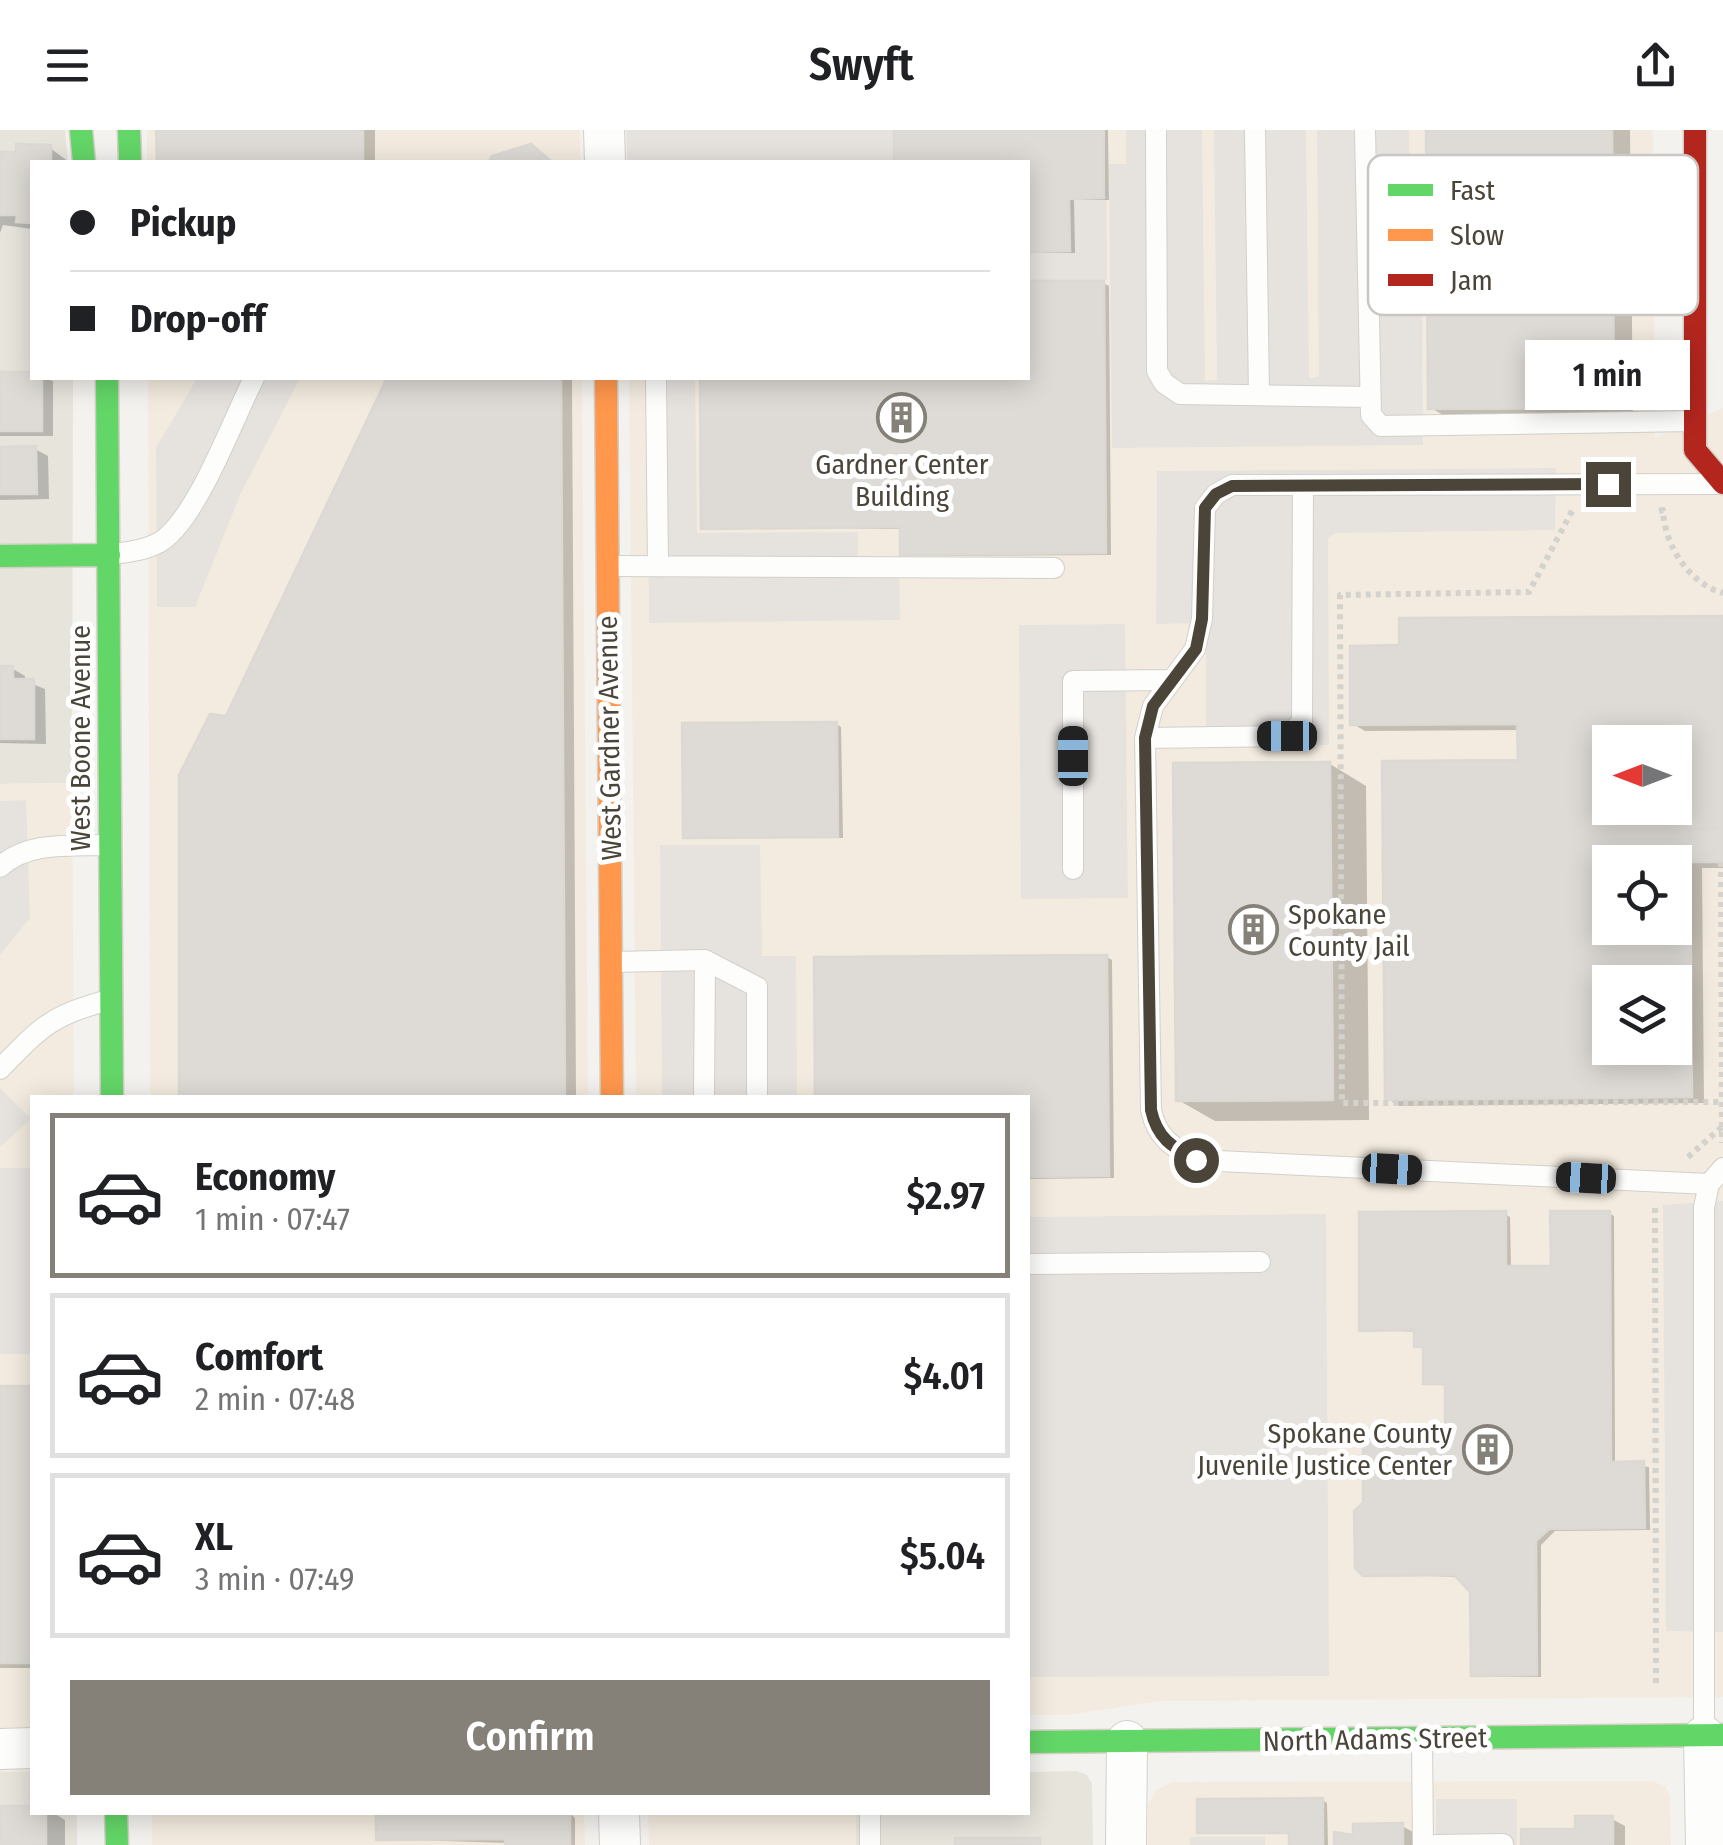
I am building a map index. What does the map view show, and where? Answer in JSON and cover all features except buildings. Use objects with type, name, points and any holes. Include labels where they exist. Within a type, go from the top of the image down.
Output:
[{"type":"street","points":[[81,130],[84,160]]},
{"type":"street","points":[[129,130],[130,160]]},
{"type":"street","points":[[604,130],[604,160]]},
{"type":"street","points":[[1695,130],[1695,155]]},
{"type":"street","points":[[1696,315],[1695,450],[1723,484]]},
{"type":"street","name":"West Boone Avenue","points":[[107,380],[112,1095]]},
{"type":"street","name":"West Gardner Avenue","points":[[606,380],[612,1095]]},
{"type":"street","points":[[0,556],[109,555]]},
{"type":"street","points":[[1706,1845],[1714,1736]]},
{"type":"street","name":"North Adams Street","points":[[1030,1742],[1714,1736]]},
{"type":"street","points":[[1126,1741],[1126,1845]]},
{"type":"street","points":[[0,1749],[30,1748]]},
{"type":"street","points":[[116,1815],[117,1845]]},
{"type":"street","points":[[619,1815],[620,1845]]},
{"type":"lane","points":[[1156,130],[1157,370],[1164,384],[1180,394],[1370,397]]},
{"type":"lane","points":[[1255,130],[1258,395]]},
{"type":"lane","points":[[1365,130],[1368,290]]},
{"type":"lane","points":[[1698,287],[1723,288]]},
{"type":"lane","points":[[1368,315],[1371,415],[1381,426],[1696,421]]},
{"type":"lane","points":[[109,555],[148,548],[168,537],[188,512],[253,380]]},
{"type":"lane","points":[[656,380],[658,566]]},
{"type":"lane","points":[[1718,1174],[1664,1182],[1196,1160],[1171,1147],[1155,1129],[1151,1110],[1145,738],[1153,706],[1196,649],[1202,619],[1205,508],[1216,494],[1232,486],[1723,484]]},
{"type":"lane","points":[[1145,738],[1287,736],[1302,722],[1303,486]]},
{"type":"lane","points":[[608,566],[1054,568]]},
{"type":"lane","points":[[1073,869],[1073,681],[1172,680]]},
{"type":"lane","points":[[0,867],[14,855],[34,848],[111,845]]},
{"type":"lane","points":[[611,962],[705,960],[757,987],[757,1095]]},
{"type":"lane","points":[[704,1095],[705,960]]},
{"type":"lane","points":[[0,1069],[49,1020],[63,1012],[111,999]]},
{"type":"lane","points":[[1714,1736],[1715,1531],[1704,1207],[1718,1174]]},
{"type":"lane","points":[[1030,1264],[1260,1262]]},
{"type":"lane","points":[[1422,1738],[1423,1845]]},
{"type":"lane","points":[[870,1815],[870,1845]]},
{"type":"lane","points":[[1434,1845],[1503,1844]]},
{"type":"path","points":[[1645,510],[1663,510],[1666,540],[1707,589],[1723,593]]},
{"type":"path","points":[[1590,511],[1572,511],[1546,552],[1529,592],[1340,595],[1342,1102],[1722,1102]]},
{"type":"path","points":[[1718,1174],[1723,1126],[1721,862]]},
{"type":"path","points":[[1332,924],[1384,923]]},
{"type":"path","points":[[1656,1687],[1655,1207],[1664,1182],[1723,1126]]},
{"type":"shaded area","points":[[0,130],[65,130],[68,160],[30,160],[30,380],[73,380],[72,783],[0,784]]},
{"type":"shaded area","points":[[147,130],[580,130],[580,160],[147,160]]},
{"type":"shaded area","points":[[626,130],[1106,130],[1107,280],[1030,281],[1030,160],[627,160]]},
{"type":"shaded area","points":[[1106,130],[1653,130],[1653,155],[1368,155],[1368,315],[1654,315],[1655,438],[1723,408],[1723,1697],[1160,1701],[1070,1715],[1030,1715],[1030,1095],[636,1095],[629,380],[1030,380],[1030,281],[1107,279]]},
{"type":"shaded area","points":[[1126,130],[1202,130],[1205,381],[1217,380],[1214,130],[1306,130],[1309,378],[1319,377],[1317,130],[1409,130],[1409,155],[1368,155],[1368,315],[1422,315],[1423,445],[1112,448],[1109,164],[1126,164]]},
{"type":"shaded area","points":[[148,380],[582,380],[588,1095],[150,1095]]},
{"type":"shaded area","points":[[196,380],[299,380],[241,493],[195,607],[157,607],[156,448]]},
{"type":"shaded area","points":[[647,380],[695,380],[697,533],[858,532],[858,559],[899,559],[900,620],[649,623]]},
{"type":"shaded area","points":[[1556,468],[1555,530],[1336,533],[1328,538],[1329,745],[1206,745],[1206,623],[1156,624],[1157,471]]},
{"type":"shaded area","points":[[1125,624],[1128,898],[1021,899],[1019,625]]},
{"type":"shaded area","points":[[72,783],[74,1095],[30,1095],[30,1771],[0,1772],[0,784]]},
{"type":"shaded area","points":[[26,800],[30,918],[0,955],[0,801]]},
{"type":"shaded area","points":[[660,845],[760,845],[762,956],[796,956],[797,1095],[662,1095]]},
{"type":"shaded area","points":[[0,1088],[30,1120],[0,1147]]},
{"type":"shaded area","points":[[0,1168],[30,1168],[30,1354],[0,1354]]},
{"type":"shaded area","points":[[1723,1201],[1723,1632],[1666,1631],[1663,1205]]},
{"type":"shaded area","points":[[1326,1214],[1329,1676],[1030,1677],[1030,1217]]},
{"type":"shaded area","points":[[30,1771],[30,1815],[77,1815],[77,1845],[0,1845],[0,1772]]},
{"type":"shaded area","points":[[1076,1771],[1087,1775],[1092,1784],[1093,1845],[856,1845],[856,1815],[1030,1815],[1030,1772]]},
{"type":"shaded area","points":[[1652,1781],[1665,1786],[1670,1796],[1671,1845],[1148,1845],[1148,1805],[1156,1790],[1172,1782]]},
{"type":"shaded area","points":[[1436,1799],[1517,1799],[1517,1845],[1436,1845]]},
{"type":"shaded area","points":[[152,1815],[584,1815],[585,1845],[152,1845]]},
{"type":"shaded area","points":[[648,1815],[856,1815],[856,1845],[649,1845]]},
{"type":"shaded area","points":[[1190,1837],[1265,1837],[1265,1845],[1190,1845]]},
{"type":"traffic: fast","points":[[81,130],[84,160]]},
{"type":"traffic: fast","points":[[129,130],[130,160]]},
{"type":"traffic: fast","points":[[107,380],[112,1095]]},
{"type":"traffic: fast","points":[[0,556],[109,555]]},
{"type":"traffic: fast","points":[[1030,1742],[1723,1735]]},
{"type":"traffic: fast","points":[[116,1815],[117,1845]]},
{"type":"traffic: slow","points":[[606,380],[612,1095]]},
{"type":"traffic: jam","points":[[1695,130],[1695,155]]},
{"type":"traffic: jam","points":[[1695,315],[1695,450],[1723,483]]},
{"type":"place","name":"Gardner Center Building","points":[[902,417]]},
{"type":"place","name":"Spokane County Jail","points":[[1253,930]]},
{"type":"place","name":"Spokane County Juvenile Justice Center","points":[[1487,1449]]},
{"type":"route","points":[[1196,1160],[1171,1147],[1155,1129],[1151,1110],[1145,738],[1153,706],[1196,649],[1202,619],[1205,508],[1216,494],[1232,486],[1608,484]]}]
